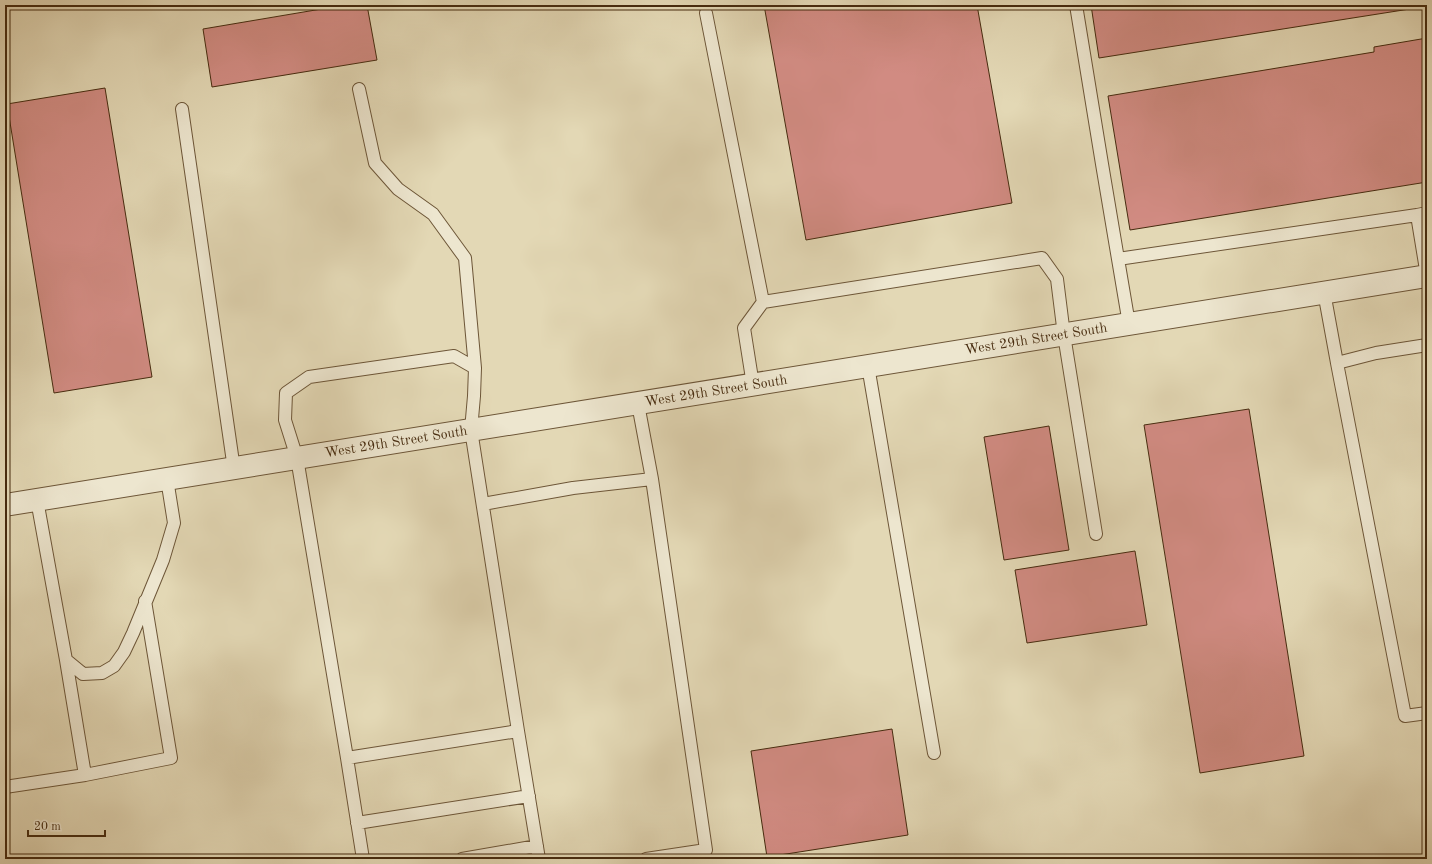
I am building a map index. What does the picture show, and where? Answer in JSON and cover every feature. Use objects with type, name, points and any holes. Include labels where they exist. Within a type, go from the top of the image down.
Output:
[{"type":"street","name":"West 29th Street South","points":[[5,505],[1427,276]]},
{"type":"lane","points":[[1076,5],[1129,324]]},
{"type":"lane","points":[[706,13],[762,302],[744,328],[753,385]]},
{"type":"lane","points":[[358,89],[375,163],[398,190],[433,214],[465,258],[475,368],[471,430],[539,859]]},
{"type":"lane","points":[[182,109],[234,468]]},
{"type":"lane","points":[[1118,259],[1422,214],[1427,276]]},
{"type":"lane","points":[[762,302],[1042,258],[1057,279],[1064,334],[1096,534]]},
{"type":"lane","points":[[1324,292],[1405,716],[1427,713]]},
{"type":"lane","points":[[1337,363],[1376,353],[1427,345]]},
{"type":"lane","points":[[363,859],[296,458],[285,420],[286,393],[309,377],[454,356],[475,368]]},
{"type":"lane","points":[[868,366],[934,753]]},
{"type":"lane","points":[[638,404],[652,479],[706,854],[646,859]]},
{"type":"lane","points":[[66,660],[83,674],[102,673],[114,666],[124,652],[163,560],[174,523],[167,479]]},
{"type":"lane","points":[[483,504],[573,488],[652,479]]},
{"type":"lane","points":[[37,500],[85,775]]},
{"type":"lane","points":[[5,787],[85,775],[171,758],[145,600]]},
{"type":"lane","points":[[347,758],[518,731]]},
{"type":"lane","points":[[357,823],[529,796]]},
{"type":"lane","points":[[462,859],[537,846]]},
{"type":"building","points":[[345,5],[367,5],[377,60],[212,87],[203,29]]},
{"type":"building","points":[[764,5],[977,5],[1012,203],[806,240]]},
{"type":"building","points":[[1091,5],[1416,5],[1416,8],[1099,58]]},
{"type":"building","points":[[1427,38],[1427,182],[1130,230],[1108,96],[1374,52],[1374,47]]},
{"type":"building","points":[[105,88],[152,377],[54,393],[7,104]]},
{"type":"building","points":[[1249,409],[1304,756],[1200,773],[1144,425]]},
{"type":"building","points":[[1049,426],[1069,550],[1004,560],[984,437]]},
{"type":"building","points":[[1135,551],[1147,625],[1027,643],[1015,570]]},
{"type":"building","points":[[892,729],[908,835],[767,857],[751,751]]}]
